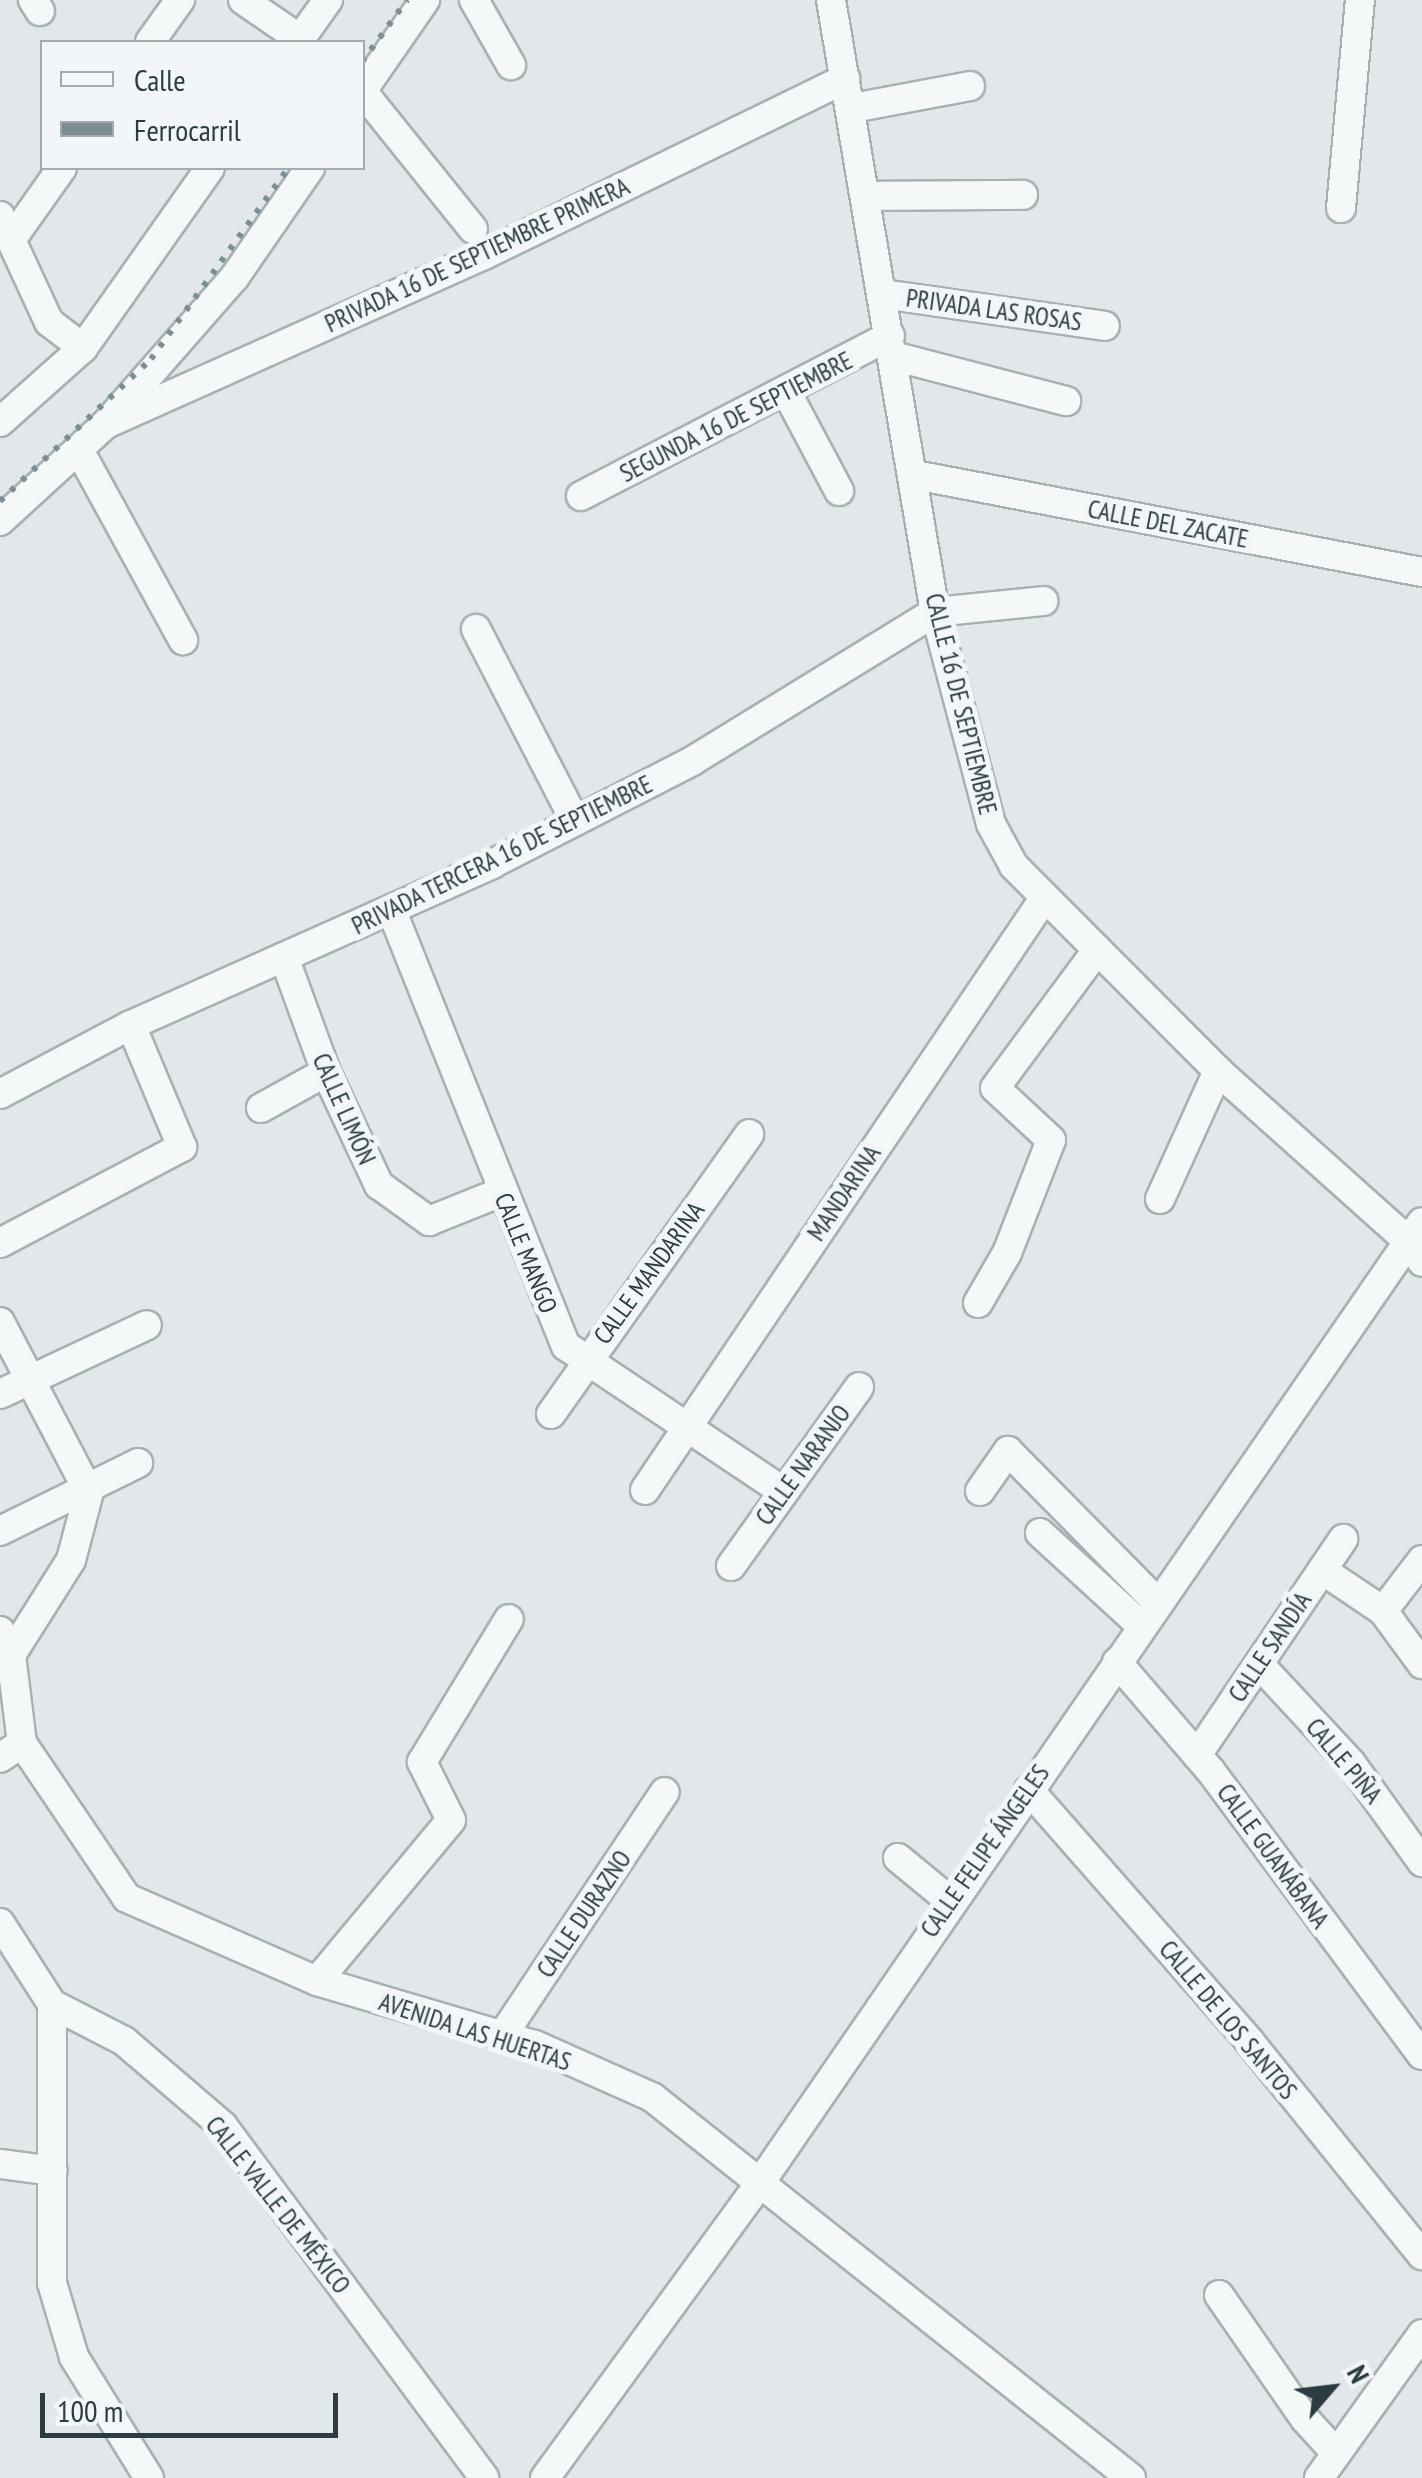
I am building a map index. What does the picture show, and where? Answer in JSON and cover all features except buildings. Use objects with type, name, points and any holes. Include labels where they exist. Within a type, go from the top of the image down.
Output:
[{"type":"street","points":[[151,40],[180,0]]},
{"type":"street","points":[[244,0],[298,40]]},
{"type":"street","points":[[300,40],[328,0]]},
{"type":"street","points":[[365,87],[425,0]]},
{"type":"street","points":[[474,0],[511,66]]},
{"type":"street","name":"CALLE 16 DE SEPTIEMBRE","points":[[831,0],[915,475],[935,612],[991,824],[1014,866],[1218,1071],[1417,1242]]},
{"type":"street","points":[[1341,208],[1360,0]]},
{"type":"street","name":"PRIVADA 16 DE SEPTIEMBRE PRIMERA","points":[[106,424],[484,255],[845,79]]},
{"type":"street","points":[[852,108],[970,86]]},
{"type":"street","points":[[365,95],[473,230]]},
{"type":"street","points":[[60,170],[6,228],[50,322],[83,348]]},
{"type":"street","points":[[0,422],[83,348],[209,170]]},
{"type":"street","points":[[0,522],[106,424],[234,278],[309,170]]},
{"type":"street","points":[[866,196],[1023,195]]},
{"type":"street","name":"PRIVADA LAS ROSAS","points":[[883,294],[1105,326]]},
{"type":"street","points":[[892,346],[1066,401]]},
{"type":"street","name":"SEGUNDA 16 DE SEPTIEMBRE","points":[[581,496],[787,393],[892,346]]},
{"type":"street","points":[[787,393],[839,491]]},
{"type":"street","points":[[79,450],[182,640]]},
{"type":"street","name":"CALLE DEL ZACATE","points":[[915,475],[1422,572]]},
{"type":"street","points":[[935,612],[1043,602]]},
{"type":"street","name":"PRIVADA TERCERA 16 DE SEPTIEMBRE","points":[[0,1094],[131,1024],[392,914],[692,761],[935,612]]},
{"type":"street","points":[[476,629],[575,821]]},
{"type":"street","name":"MANDARINA","points":[[645,1490],[1045,897]]},
{"type":"street","name":"CALLE MANGO","points":[[392,914],[553,1322],[566,1346],[784,1492]]},
{"type":"street","points":[[978,1303],[1007,1253],[1051,1140],[995,1088],[1098,950]]},
{"type":"street","name":"CALLE LIMÓN","points":[[284,957],[326,1072],[379,1185],[429,1222],[501,1192]]},
{"type":"street","points":[[5,1231],[182,1147],[131,1024]]},
{"type":"street","points":[[1160,1199],[1218,1071]]},
{"type":"street","points":[[261,1108],[326,1072]]},
{"type":"street","name":"CALLE MANDARINA","points":[[551,1414],[749,1134]]},
{"type":"street","name":"CALLE FELIPE ÁNGELES","points":[[545,2478],[762,2180],[949,1900],[1417,1242]]},
{"type":"street","points":[[0,1322],[34,1376],[89,1492],[85,1526],[71,1560],[5,1643]]},
{"type":"street","points":[[0,1394],[147,1325]]},
{"type":"street","name":"CALLE NARANJO","points":[[739,1555],[860,1387]]},
{"type":"street","points":[[980,1491],[1008,1451],[1150,1614]]},
{"type":"street","points":[[0,1532],[89,1492],[138,1463]]},
{"type":"street","points":[[1040,1533],[1150,1614]]},
{"type":"street","name":"CALLE SANDÍA","points":[[1198,1755],[1343,1539]]},
{"type":"street","points":[[1383,1611],[1422,1560]]},
{"type":"street","points":[[1322,1570],[1383,1611],[1422,1664]]},
{"type":"street","points":[[317,1981],[451,1820],[422,1762],[509,1619]]},
{"type":"street","name":"AVENIDA LAS HUERTAS","points":[[5,1643],[11,1750],[126,1898],[317,1981],[502,2036],[652,2097],[762,2180],[1131,2478]]},
{"type":"street","name":"CALLE GUANÁBANA","points":[[1118,1662],[1198,1755],[1422,2055]]},
{"type":"street","name":"CALLE PIÑA","points":[[1259,1664],[1351,1764],[1422,1862]]},
{"type":"street","name":"CALLE DE LOS SANTOS","points":[[1029,1790],[1418,2239]]},
{"type":"street","name":"CALLE DURAZNO","points":[[502,2036],[664,1792]]},
{"type":"street","points":[[898,1858],[949,1900]]},
{"type":"street","points":[[0,1923],[52,2004],[52,2283],[74,2357],[149,2478]]},
{"type":"street","name":"CALLE VALLE DE MÉXICO","points":[[52,2004],[124,2041],[223,2126],[484,2478]]},
{"type":"street","points":[[0,2164],[53,2171]]},
{"type":"street","points":[[1219,2295],[1305,2419],[1336,2454]]},
{"type":"street","points":[[1319,2478],[1422,2334]]},
{"type":"railway","points":[[365,58],[407,0]]},
{"type":"railway","points":[[0,501],[151,359],[287,170]]}]
